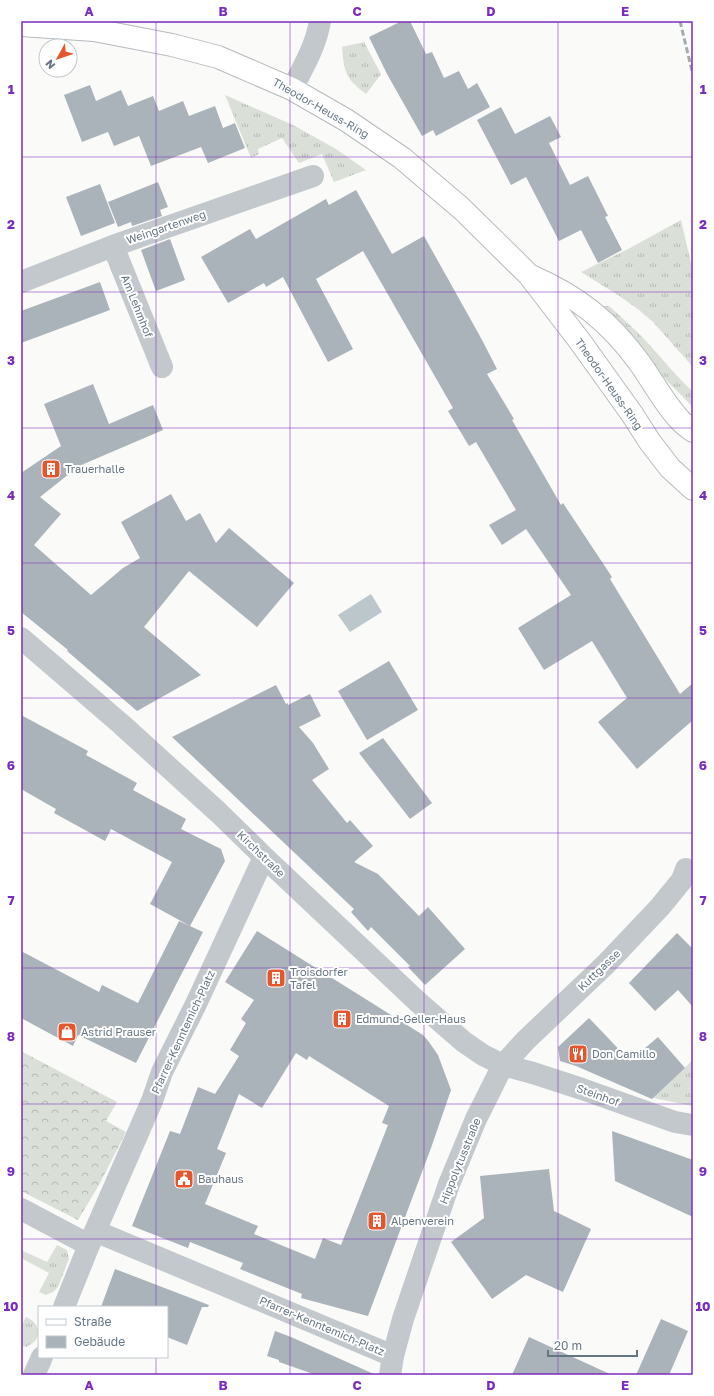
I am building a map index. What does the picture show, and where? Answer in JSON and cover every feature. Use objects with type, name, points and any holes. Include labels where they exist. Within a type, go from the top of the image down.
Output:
[{"type":"main road","name":"Theodor-Heuss-Ring","points":[[21,25],[94,30],[172,45],[218,57],[292,89],[346,120],[402,158],[462,209],[529,275],[579,340],[632,414],[650,442],[670,468],[693,489]]},
{"type":"main road","name":"Theodor-Heuss-Ring","points":[[529,275],[554,286],[567,294],[588,308],[604,322],[621,339],[639,362],[679,419],[693,431]]},
{"type":"street","points":[[292,89],[312,50],[320,21]]},
{"type":"street","name":"Weingartenweg","points":[[21,282],[113,246],[313,176]]},
{"type":"street","name":"Am Lehmhof","points":[[113,246],[162,366]]},
{"type":"street","name":"Kirchstraße","points":[[21,638],[219,813],[418,1002],[464,1042],[483,1055],[503,1065]]},
{"type":"street","name":"Pfarrer-Kenntemich-Platz","points":[[64,1306],[92,1238],[152,1101],[162,1072],[196,1004],[264,857]]},
{"type":"street","name":"Kuttgasse","points":[[503,1065],[526,1040],[606,964],[660,907],[682,880],[686,869]]},
{"type":"street","name":"Steinhof","points":[[503,1065],[582,1089],[675,1122],[693,1125]]},
{"type":"street","name":"Hippolytusstraße","points":[[392,1366],[402,1319],[450,1184],[476,1119],[503,1065]]},
{"type":"street","name":"Pfarrer-Kenntemich-Platz","points":[[21,1209],[392,1366]]},
{"type":"street","points":[[34,1375],[42,1358]]},
{"type":"green space","points":[[364,42],[381,74],[366,94],[354,84],[347,75],[342,47]]},
{"type":"green space","points":[[225,95],[295,126],[336,149],[366,170],[334,182],[322,154],[299,163],[282,138],[258,149],[259,154],[251,158]]},
{"type":"green space","points":[[681,220],[693,272],[693,367],[653,322],[639,310],[581,272],[630,248]]},
{"type":"green space","points":[[603,306],[609,306],[632,327],[693,392],[693,407],[666,380],[626,330]]},
{"type":"green space","points":[[21,1051],[117,1102],[106,1121],[126,1132],[99,1185],[78,1220],[21,1191]]},
{"type":"green space","points":[[693,1060],[693,1106],[653,1098]]},
{"type":"green space","points":[[57,1245],[67,1250],[69,1259],[58,1287],[53,1292],[46,1295],[39,1292],[49,1273],[21,1258],[21,1250],[47,1262]]},
{"type":"green space","points":[[26,1317],[38,1328],[38,1336],[32,1344],[26,1347],[21,1346],[21,1326]]},
{"type":"shaded area","points":[[371,594],[382,612],[350,632],[338,615]]},
{"type":"building","points":[[402,21],[410,21],[426,54],[432,52],[444,78],[459,71],[468,89],[477,83],[490,107],[436,136],[433,130],[422,136],[387,74],[369,37]]},
{"type":"building","points":[[90,85],[96,101],[121,90],[128,106],[153,96],[159,111],[183,101],[189,116],[215,106],[223,128],[235,123],[245,148],[208,163],[201,147],[151,166],[139,136],[114,146],[108,132],[82,142],[64,95]]},
{"type":"building","points":[[501,107],[515,134],[550,116],[561,137],[549,143],[570,185],[588,176],[608,216],[605,217],[622,250],[598,263],[581,230],[559,241],[526,177],[511,185],[477,120]]},
{"type":"building","points":[[158,182],[168,207],[160,210],[162,216],[132,226],[131,222],[118,227],[108,202]]},
{"type":"building","points":[[100,184],[115,223],[81,236],[66,197]]},
{"type":"building","points":[[356,190],[392,254],[424,236],[497,369],[487,374],[514,419],[512,420],[561,505],[563,503],[612,577],[610,579],[680,694],[693,683],[693,720],[637,769],[598,722],[627,698],[592,641],[544,670],[518,628],[571,595],[526,529],[502,545],[489,525],[516,510],[476,442],[469,446],[448,411],[453,408],[363,251],[316,279],[353,349],[328,362],[283,277],[266,287],[264,283],[228,303],[201,257],[250,229],[256,239],[326,199],[329,205]]},
{"type":"building","points":[[170,239],[185,280],[156,291],[141,250]]},
{"type":"building","points":[[100,282],[110,310],[21,343],[21,311]]},
{"type":"building","points":[[93,384],[109,424],[153,405],[163,430],[79,466],[40,497],[61,514],[34,545],[91,595],[123,568],[140,558],[121,522],[171,494],[186,521],[200,513],[216,543],[229,528],[294,583],[257,627],[189,571],[144,627],[201,675],[137,711],[67,651],[68,650],[21,612],[21,473],[61,446],[44,404]]},
{"type":"building","points":[[389,661],[418,710],[367,740],[338,691]]},
{"type":"building","points":[[276,685],[286,704],[288,703],[288,705],[310,694],[321,716],[299,727],[313,743],[329,769],[312,780],[347,823],[350,820],[373,846],[354,862],[378,874],[419,916],[428,907],[465,949],[425,985],[408,967],[410,966],[371,927],[368,931],[351,912],[354,909],[172,737]]},
{"type":"building","points":[[21,715],[88,751],[86,755],[137,783],[133,790],[186,819],[181,829],[221,849],[225,861],[190,926],[150,904],[172,862],[111,829],[105,841],[54,813],[56,809],[21,789]]},
{"type":"building","points":[[383,738],[432,803],[410,819],[359,753]]},
{"type":"building","points":[[179,921],[203,932],[136,1063],[78,1035],[73,1046],[21,1018],[21,951],[99,992],[102,985],[138,1003]]},
{"type":"building","points":[[257,931],[423,1035],[438,1055],[451,1090],[431,1148],[368,1316],[301,1298],[302,1294],[240,1269],[243,1263],[190,1242],[188,1248],[132,1226],[170,1131],[180,1134],[198,1087],[215,1094],[239,1056],[230,1050],[246,1023],[241,1019],[254,1000],[225,982]],"holes":[[[296,1053],[307,1060],[309,1056],[389,1106],[382,1123],[388,1125],[341,1245],[323,1238],[315,1259],[254,1234],[258,1226],[205,1204],[226,1153],[217,1149],[239,1094],[262,1108]]]},
{"type":"building","points":[[677,933],[693,949],[693,1007],[678,990],[655,1011],[629,983]]},
{"type":"building","points":[[589,1018],[630,1061],[658,1037],[685,1068],[652,1099],[576,1066],[560,1061],[558,1047]]},
{"type":"building","points":[[612,1131],[693,1160],[693,1217],[615,1181]]},
{"type":"building","points":[[549,1169],[554,1211],[591,1229],[563,1292],[526,1275],[492,1299],[451,1242],[484,1218],[480,1176]]},
{"type":"building","points":[[115,1269],[209,1305],[208,1307],[202,1307],[187,1345],[168,1337],[168,1306],[101,1306]]},
{"type":"building","points":[[661,1319],[688,1331],[669,1375],[636,1375]]},
{"type":"building","points":[[275,1331],[376,1375],[316,1375],[279,1362],[279,1360],[267,1356]]},
{"type":"building","points":[[529,1337],[612,1375],[512,1375]]},
{"type":"railway","points":[[680,21],[693,75]]},
{"type":"place","name":"Trauerhalle","points":[[51,469]]},
{"type":"place","name":"Troisdorfer Tafel","points":[[276,978]]},
{"type":"place","name":"Edmund-Geller-Haus","points":[[342,1019]]},
{"type":"place","name":"Astrid Prauser","points":[[67,1032]]},
{"type":"place","name":"Don Camillo","points":[[578,1054]]},
{"type":"place","name":"Bauhaus","points":[[184,1179]]},
{"type":"place","name":"Alpenverein","points":[[377,1221]]}]
